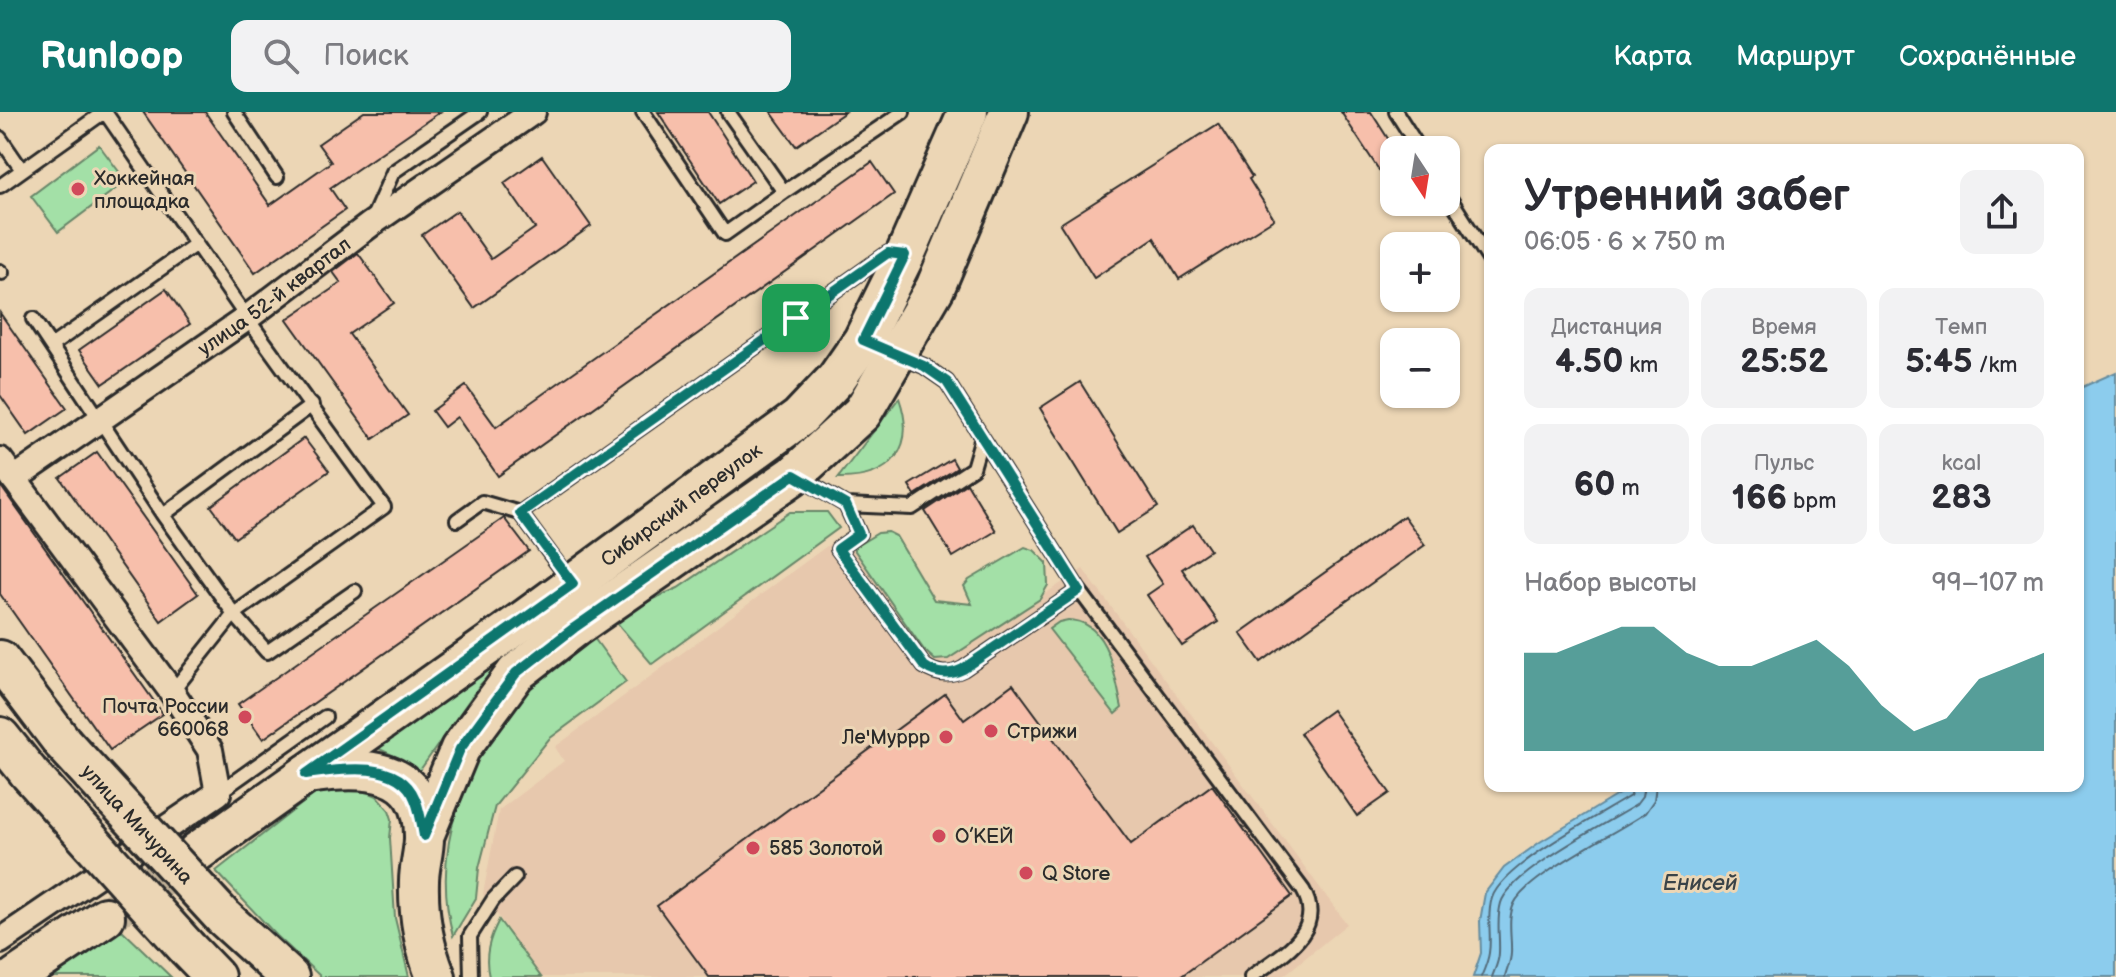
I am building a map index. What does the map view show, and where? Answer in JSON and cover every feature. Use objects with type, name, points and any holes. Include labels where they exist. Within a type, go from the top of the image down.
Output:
[{"type":"main road","name":"Сибирский переулок","points":[[197,852],[573,584],[799,418],[836,379],[863,340],[905,255],[968,112]]},
{"type":"main road","name":"Сибирский переулок","points":[[424,836],[460,749],[516,673],[574,628],[794,475],[862,413],[935,288],[1009,112]]},
{"type":"main road","points":[[863,340],[898,356]]},
{"type":"main road","name":"улица Мичурина","points":[[0,660],[63,743],[223,917],[289,977]]},
{"type":"main road","points":[[0,737],[14,762],[215,977]]},
{"type":"main road","points":[[306,774],[341,769],[384,773],[400,780],[415,797],[424,836],[419,881],[422,927],[427,955],[436,977]]},
{"type":"main road","points":[[16,977],[105,917]]},
{"type":"street","name":"улица 52-й квартал","points":[[7,469],[100,421],[247,318],[371,224],[533,112]]},
{"type":"street","points":[[0,941],[218,793],[210,750],[172,692],[7,469]]},
{"type":"lane","points":[[0,186],[105,112],[247,318],[384,507],[234,614],[172,692]]},
{"type":"lane","points":[[234,112],[277,177]]},
{"type":"lane","points":[[371,224],[393,172],[480,112]]},
{"type":"lane","points":[[643,112],[725,234],[903,112]]},
{"type":"lane","points":[[728,112],[784,192]]},
{"type":"lane","points":[[1396,112],[1411,136]]},
{"type":"lane","points":[[0,138],[22,170]]},
{"type":"lane","points":[[1460,214],[1484,252]]},
{"type":"lane","points":[[51,346],[196,244]]},
{"type":"lane","points":[[520,513],[888,253],[905,255]]},
{"type":"lane","points":[[33,319],[163,515],[234,614],[267,652],[355,591]]},
{"type":"lane","points":[[898,356],[924,366],[947,382],[1079,590],[1307,898],[1310,919],[1302,937],[1251,977]]},
{"type":"lane","points":[[163,515],[312,405]]},
{"type":"lane","points":[[794,475],[846,505],[912,508],[973,468],[982,437]]},
{"type":"lane","points":[[457,520],[482,502],[520,513],[573,584]]},
{"type":"lane","points":[[846,505],[859,534],[838,549],[924,666],[937,673],[950,674],[963,669],[1079,590]]},
{"type":"lane","points":[[218,793],[325,717]]},
{"type":"lane","points":[[471,977],[470,936],[493,900],[515,877]]},
{"type":"shaded area","points":[[839,537],[853,548],[924,649],[935,660],[942,661],[1083,569],[1347,924],[1282,977],[541,977],[483,894],[499,810],[564,761],[555,747]]},
{"type":"green space","name":"Хоккейная площадка","points":[[99,145],[126,181],[58,232],[31,196]]},
{"type":"green space","points":[[899,398],[905,432],[895,458],[872,473],[838,478]]},
{"type":"green space","points":[[790,512],[827,512],[839,528],[652,664],[617,623],[648,601],[678,588]]},
{"type":"green space","points":[[888,532],[896,536],[934,600],[972,604],[964,586],[969,580],[1025,547],[1034,550],[1047,563],[1048,585],[1040,599],[948,659],[935,660],[924,650],[853,548],[878,533]]},
{"type":"green space","points":[[1068,620],[1082,623],[1093,630],[1108,653],[1122,708],[1115,714],[1049,629]]},
{"type":"green space","points":[[594,638],[626,682],[549,739],[495,806],[479,868],[476,898],[453,936],[447,903],[446,870],[458,805],[470,774],[485,744],[525,691]]},
{"type":"green space","points":[[513,650],[480,685],[418,773],[401,759],[371,745]]},
{"type":"green space","points":[[322,788],[358,788],[377,796],[389,810],[392,819],[390,838],[395,918],[409,977],[321,977],[277,936],[216,871]]},
{"type":"green space","points":[[499,920],[541,977],[489,977],[488,948]]},
{"type":"green space","points":[[121,929],[171,977],[53,977]]},
{"type":"water","name":"Енисей","points":[[2116,372],[2116,977],[1473,977],[1481,953],[1480,921],[1485,893],[1504,868],[1622,792],[2084,792],[2084,386]]},
{"type":"building","points":[[143,112],[205,112],[270,205],[331,162],[318,144],[364,112],[440,112],[330,188],[345,210],[255,273]]},
{"type":"building","points":[[658,112],[708,112],[753,181],[719,204]]},
{"type":"building","points":[[771,112],[845,112],[796,146]]},
{"type":"building","points":[[1341,112],[1371,112],[1386,136],[1380,136],[1380,172]]},
{"type":"building","points":[[1218,124],[1274,219],[1179,279],[1154,238],[1094,278],[1060,224]]},
{"type":"building","points":[[542,156],[591,226],[474,308],[422,235],[457,211],[491,259],[535,228],[504,183]]},
{"type":"building","points":[[872,162],[894,194],[498,476],[457,417],[444,427],[432,411],[466,386],[496,427]]},
{"type":"building","points":[[358,253],[394,303],[349,334],[408,415],[373,439],[287,319],[341,283],[333,272]]},
{"type":"building","points":[[166,289],[190,324],[103,384],[79,350]]},
{"type":"building","points":[[0,313],[67,408],[28,435],[0,395]]},
{"type":"building","points":[[1080,382],[1158,507],[1117,533],[1040,408]]},
{"type":"building","points":[[304,438],[329,471],[235,538],[211,506]]},
{"type":"building","points":[[97,452],[198,594],[161,621],[60,478]]},
{"type":"building","points":[[952,459],[957,468],[915,495],[909,485]]},
{"type":"building","points":[[967,483],[996,531],[953,557],[925,511]]},
{"type":"building","points":[[0,485],[163,714],[110,750],[0,594]]},
{"type":"building","points":[[1404,516],[1425,545],[1261,662],[1240,633]]},
{"type":"building","points":[[504,518],[529,551],[263,739],[238,704]]},
{"type":"building","points":[[1193,525],[1210,550],[1182,569],[1218,622],[1182,646],[1147,595],[1163,584],[1145,557]]},
{"type":"building","name":"О’КЕЙ","points":[[1013,684],[1131,844],[1212,785],[1292,896],[1180,977],[709,977],[657,906],[945,694],[964,720]]},
{"type":"building","points":[[1332,710],[1390,793],[1357,816],[1300,733]]},
{"type":"tunnel","points":[[105,917],[197,852]]},
{"type":"place","name":"Хоккейная площадка","points":[[78,189]]},
{"type":"place","name":"Почта России 660068","points":[[245,717]]},
{"type":"place","name":"Стрижи","points":[[991,731]]},
{"type":"place","name":"Ле'Муррр","points":[[946,737]]},
{"type":"place","name":"О’КЕЙ","points":[[939,836]]},
{"type":"place","name":"585 Золотой","points":[[753,848]]},
{"type":"place","name":"Q Store","points":[[1026,873]]},
{"type":"route","points":[[888,253],[905,255],[863,340],[924,366],[947,382],[1079,590],[963,669],[950,674],[930,671],[838,549],[859,534],[846,505],[794,475],[574,628],[516,673],[460,749],[424,836],[415,797],[400,780],[384,773],[341,769],[306,774],[573,584],[520,513],[796,318],[888,253]]}]
